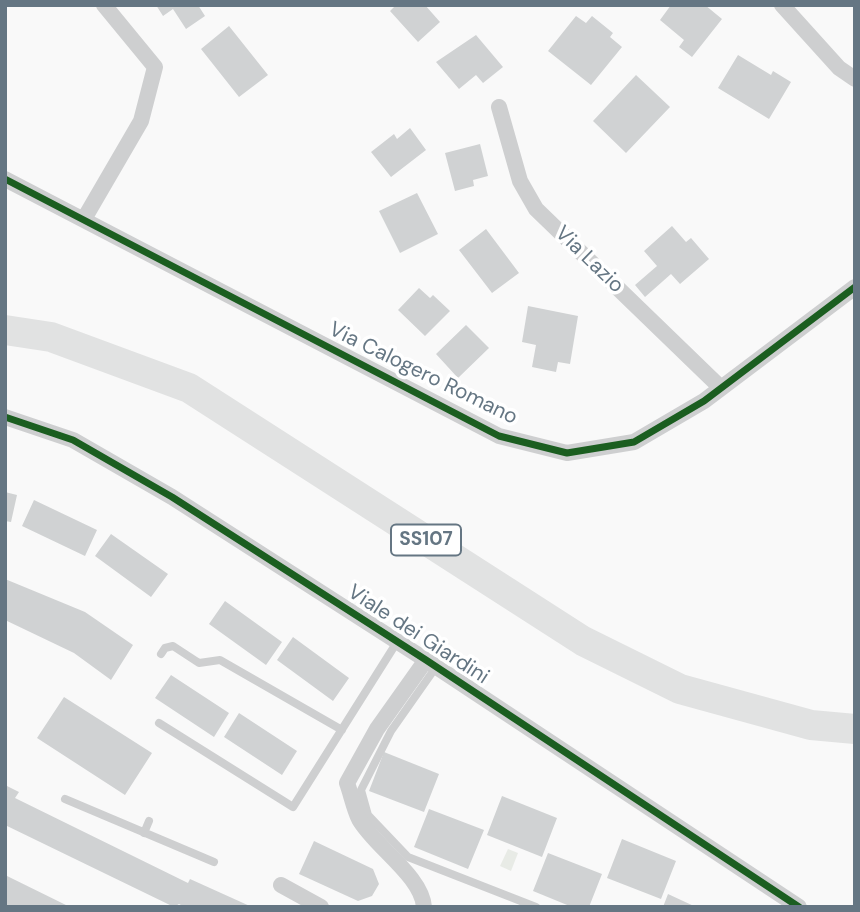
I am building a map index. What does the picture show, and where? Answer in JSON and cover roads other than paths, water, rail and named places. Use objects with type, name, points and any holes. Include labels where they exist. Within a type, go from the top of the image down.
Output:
[{"type":"highway","name":"SS107","points":[[5,330],[51,337],[189,387],[583,641],[680,689],[811,724],[855,729]]},
{"type":"street","points":[[84,219],[141,121],[155,67],[104,5]]},
{"type":"street","points":[[782,5],[839,68],[855,79]]},
{"type":"street","name":"Via Lazio","points":[[499,107],[520,181],[536,209],[721,388]]},
{"type":"street","name":"Via Calogero Romano","points":[[5,180],[499,436],[566,453],[634,442],[721,388],[855,286]]},
{"type":"street","name":"Viale dei Giardini","points":[[5,417],[84,446],[172,496],[431,663],[793,905]]},
{"type":"street","points":[[424,907],[424,901],[407,875],[359,820],[347,783],[377,729],[431,663]]},
{"type":"street","points":[[281,885],[321,907]]},
{"type":"lane","points":[[159,723],[293,807],[397,642]]},
{"type":"lane","points":[[161,654],[165,648],[173,646],[199,663],[220,660],[341,730]]},
{"type":"lane","points":[[431,663],[391,731],[361,790],[368,815],[408,857],[536,907]]},
{"type":"lane","points":[[65,799],[215,862]]},
{"type":"lane","points":[[144,833],[149,821]]}]
